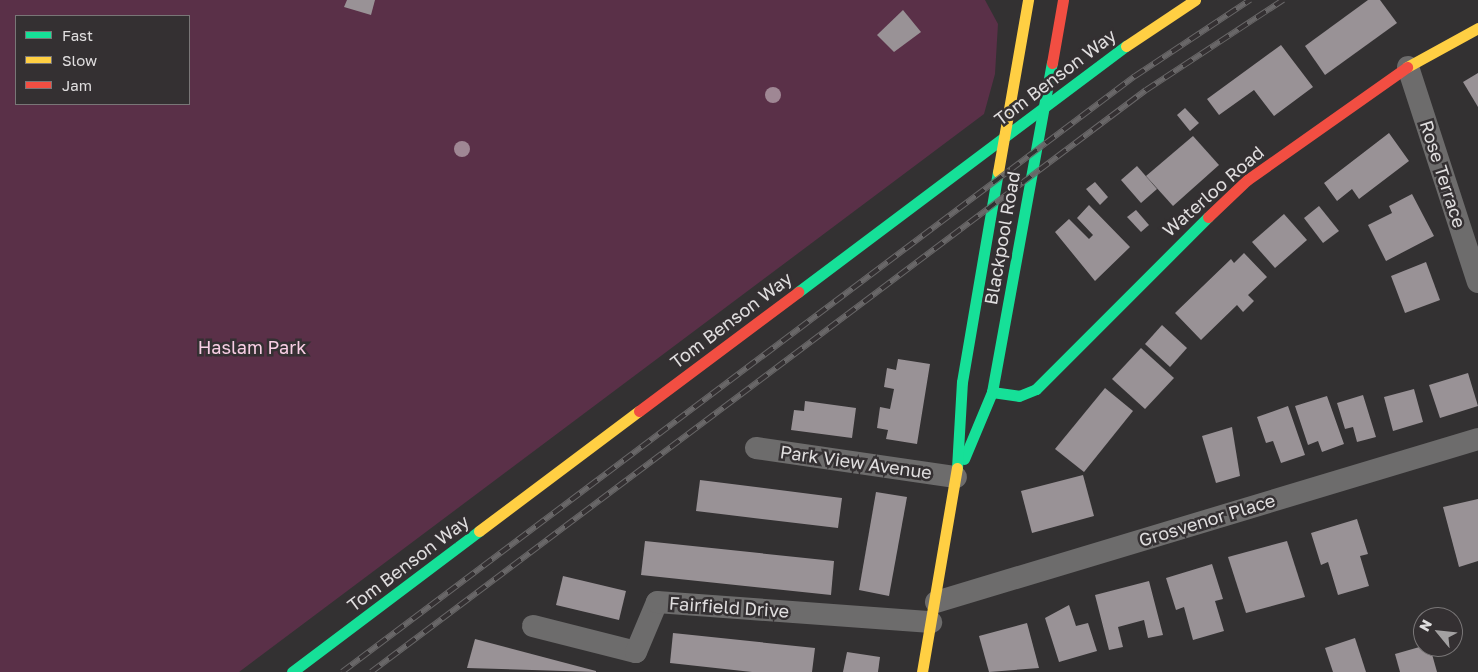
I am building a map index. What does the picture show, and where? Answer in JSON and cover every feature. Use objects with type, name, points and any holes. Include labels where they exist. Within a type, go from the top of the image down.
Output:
[{"type":"main road","name":"Blackpool Road","points":[[956,477],[992,392],[1062,0]]},
{"type":"main road","name":"Tom Benson Way","points":[[292,672],[1117,52],[1195,0]]},
{"type":"main road","name":"Blackpool Road","points":[[922,672],[934,612],[956,477],[962,382],[1027,1]]},
{"type":"main road","name":"Waterloo Road","points":[[992,392],[1019,396],[1036,390],[1150,271],[1247,180],[1408,67],[1478,28]]},
{"type":"street","name":"Rose Terrace","points":[[1408,67],[1478,282]]},
{"type":"street","name":"Grosvenor Place","points":[[934,612],[1478,439]]},
{"type":"street","name":"Park View Avenue","points":[[756,448],[956,477]]},
{"type":"street","name":"Fairfield Drive","points":[[533,626],[636,652],[656,602],[934,612]]},
{"type":"green space","name":"Haslam Park","points":[[0,0],[985,0],[998,24],[995,74],[984,114],[239,672],[0,672]]},
{"type":"building","points":[[347,0],[375,0],[371,15],[344,7]]},
{"type":"building","points":[[1368,0],[1380,0],[1397,23],[1325,75],[1305,46]]},
{"type":"building","points":[[903,10],[921,32],[894,52],[877,35]]},
{"type":"building","points":[[1281,45],[1313,87],[1274,116],[1254,90],[1219,115],[1207,99]]},
{"type":"building","points":[[1478,73],[1478,107],[1463,82]]},
{"type":"building","points":[[1185,108],[1199,123],[1190,131],[1177,115]]},
{"type":"building","points":[[1389,133],[1409,161],[1359,199],[1352,189],[1337,201],[1324,183]]},
{"type":"building","points":[[1193,136],[1219,165],[1173,206],[1146,176]]},
{"type":"building","points":[[1137,166],[1157,189],[1141,203],[1121,180]]},
{"type":"building","points":[[1095,182],[1108,197],[1100,205],[1086,189]]},
{"type":"building","points":[[1412,194],[1434,236],[1386,261],[1368,225],[1392,213],[1389,206]]},
{"type":"building","points":[[1089,205],[1130,247],[1095,281],[1055,232],[1069,219],[1089,239],[1093,235],[1077,218]]},
{"type":"building","points":[[1319,206],[1339,231],[1323,243],[1304,218]]},
{"type":"building","points":[[1136,210],[1149,225],[1141,232],[1127,217]]},
{"type":"building","points":[[1284,214],[1307,240],[1275,268],[1252,242]]},
{"type":"building","points":[[1244,253],[1267,277],[1248,295],[1254,301],[1243,312],[1237,305],[1201,340],[1175,313],[1231,259],[1234,263]]},
{"type":"building","points":[[1426,262],[1440,300],[1405,313],[1391,276]]},
{"type":"building","points":[[1162,325],[1187,348],[1170,367],[1145,344]]},
{"type":"building","points":[[1141,348],[1174,378],[1145,409],[1112,379]]},
{"type":"building","points":[[898,359],[930,364],[917,444],[886,439],[888,430],[877,428],[880,407],[890,409],[894,389],[884,387],[887,368],[896,370]]},
{"type":"building","points":[[1468,373],[1478,406],[1440,418],[1429,385]]},
{"type":"building","points":[[1105,388],[1133,411],[1084,472],[1055,449]]},
{"type":"building","points":[[1414,389],[1423,422],[1393,431],[1384,397]]},
{"type":"building","points":[[1363,395],[1376,437],[1357,442],[1353,427],[1345,429],[1337,403]]},
{"type":"building","points":[[1327,396],[1344,444],[1322,452],[1318,441],[1308,445],[1295,406]]},
{"type":"building","points":[[805,401],[856,408],[852,438],[791,430],[794,410],[804,411]]},
{"type":"building","points":[[1288,406],[1305,455],[1281,463],[1273,441],[1266,443],[1257,417]]},
{"type":"building","points":[[1232,427],[1240,476],[1216,483],[1202,436]]},
{"type":"building","points":[[1083,475],[1094,516],[1032,533],[1021,491]]},
{"type":"building","points":[[700,480],[842,498],[838,528],[696,511]]},
{"type":"building","points":[[876,492],[907,497],[889,596],[859,590]]},
{"type":"building","points":[[1478,499],[1478,561],[1459,567],[1443,507]]},
{"type":"building","points":[[1357,519],[1368,554],[1360,556],[1369,586],[1338,595],[1328,562],[1321,565],[1311,533]]},
{"type":"building","points":[[645,541],[834,561],[831,595],[641,575]]},
{"type":"building","points":[[1287,541],[1305,597],[1246,613],[1228,557]]},
{"type":"building","points":[[1212,564],[1223,599],[1215,601],[1224,631],[1193,640],[1184,607],[1176,610],[1166,578]]},
{"type":"building","points":[[563,576],[626,591],[619,620],[556,605]]},
{"type":"building","points":[[1149,581],[1163,635],[1148,638],[1144,620],[1118,627],[1123,647],[1109,650],[1095,595]]},
{"type":"building","points":[[1069,605],[1076,626],[1088,623],[1097,651],[1059,662],[1045,618]]},
{"type":"building","points":[[1027,623],[1039,668],[989,672],[979,636]]},
{"type":"building","points":[[673,633],[815,648],[812,672],[752,672],[670,663]]},
{"type":"building","points":[[1355,638],[1366,672],[1333,672],[1325,648]]},
{"type":"building","points":[[475,639],[596,671],[596,672],[467,668]]},
{"type":"building","points":[[1413,649],[1413,657],[1433,657],[1437,672],[1400,672],[1395,654]]},
{"type":"building","points":[[847,652],[880,657],[878,672],[843,672]]},
{"type":"railway","points":[[342,672],[1135,76],[1250,0]]},
{"type":"railway","points":[[371,672],[1146,90],[1283,0]]},
{"type":"traffic: fast","points":[[798,292],[1126,46]]},
{"type":"traffic: fast","points":[[964,459],[992,392],[1052,63]]},
{"type":"traffic: fast","points":[[957,468],[962,382],[998,172]]},
{"type":"traffic: fast","points":[[992,392],[1019,396],[1036,389],[1208,217]]},
{"type":"traffic: fast","points":[[292,672],[479,531]]},
{"type":"traffic: slow","points":[[998,172],[1028,0]]},
{"type":"traffic: slow","points":[[1126,46],[1195,0]]},
{"type":"traffic: slow","points":[[1407,67],[1478,28]]},
{"type":"traffic: slow","points":[[479,531],[639,411]]},
{"type":"traffic: slow","points":[[922,672],[957,468]]},
{"type":"traffic: jam","points":[[1052,63],[1063,0]]},
{"type":"traffic: jam","points":[[1208,217],[1247,180],[1407,67]]},
{"type":"traffic: jam","points":[[639,411],[798,292]]}]
